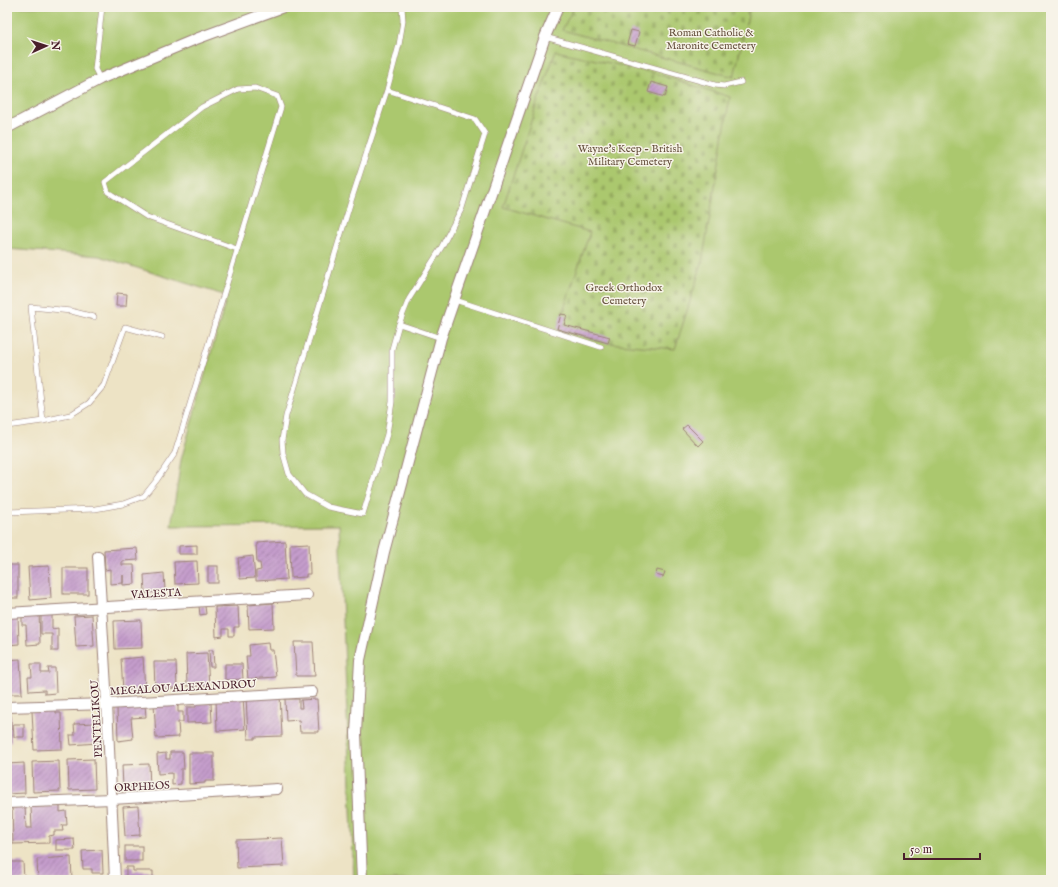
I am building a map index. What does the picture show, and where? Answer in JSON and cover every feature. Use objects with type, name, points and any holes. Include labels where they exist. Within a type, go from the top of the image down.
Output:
[{"type":"street","points":[[7,128],[100,78],[196,39],[283,7]]},
{"type":"street","points":[[362,880],[356,733],[360,660],[384,552],[442,338],[545,38],[558,7]]},
{"type":"street","name":"PENTELIKOU","points":[[98,556],[112,799],[115,880]]},
{"type":"street","name":"VALESTA","points":[[7,613],[307,595]]},
{"type":"street","name":"MEGALOU ALEXANDROU","points":[[7,707],[107,704],[312,692]]},
{"type":"street","name":"ORPHEOS","points":[[7,802],[112,799],[278,790]]},
{"type":"lane","points":[[100,78],[95,69],[102,7]]},
{"type":"lane","points":[[387,90],[475,119],[485,134],[462,208],[441,248],[409,299],[398,324],[392,349],[392,402],[387,434],[363,514],[328,507],[305,494],[289,474],[283,453],[282,440],[288,409],[400,45],[403,21],[402,7]]},
{"type":"lane","points":[[545,38],[715,85],[724,86],[741,82]]},
{"type":"lane","points":[[7,512],[96,508],[124,504],[144,496],[175,453],[281,107],[277,96],[255,88],[238,88],[202,107],[105,182],[108,192],[147,217],[237,249]]},
{"type":"lane","points":[[455,300],[601,347]]},
{"type":"lane","points":[[43,421],[31,307],[71,311],[94,317]]},
{"type":"lane","points":[[398,324],[442,338]]},
{"type":"lane","points":[[7,426],[43,421],[70,415],[89,403],[104,385],[125,327],[162,337]]},
{"type":"green space","name":"Greek Orthodox Cemetery","points":[[7,7],[1051,7],[1051,880],[354,880],[339,525],[171,526],[181,460],[227,296],[99,256],[7,249]]},
{"type":"green space","name":"Roman Catholic & Maronite Cemetery","points":[[574,7],[750,7],[734,77],[562,30]]},
{"type":"green space","name":"Wayne's Keep - British Military Cemetery","points":[[556,51],[654,73],[730,97],[702,263],[675,349],[608,343],[557,329],[590,232],[503,207],[538,100]]},
{"type":"building","points":[[631,30],[639,32],[635,46],[627,44]]},
{"type":"building","points":[[651,82],[668,87],[665,97],[648,92]]},
{"type":"building","points":[[117,293],[127,294],[126,306],[116,306]]},
{"type":"building","points":[[561,314],[567,315],[564,325],[610,337],[608,343],[557,329]]},
{"type":"building","points":[[687,425],[703,441],[698,446],[682,429]]},
{"type":"building","points":[[285,541],[287,579],[256,581],[256,571],[261,570],[260,563],[257,563],[256,543]]},
{"type":"building","points":[[309,543],[310,574],[306,574],[306,577],[291,578],[290,544]]},
{"type":"building","points":[[197,545],[197,554],[179,554],[179,546]]},
{"type":"building","points":[[137,548],[138,560],[122,561],[122,565],[134,565],[135,584],[123,585],[123,583],[110,584],[110,569],[105,570],[104,550]]},
{"type":"building","points":[[253,556],[255,578],[240,579],[238,558]]},
{"type":"building","points":[[197,561],[198,583],[175,584],[174,562]]},
{"type":"building","points":[[7,565],[18,565],[18,598],[7,598]]},
{"type":"building","points":[[49,566],[51,598],[30,600],[28,567]]},
{"type":"building","points":[[208,566],[218,566],[218,583],[208,583]]},
{"type":"building","points":[[63,568],[88,568],[88,594],[63,594]]},
{"type":"building","points":[[657,570],[665,572],[663,577],[656,575]]},
{"type":"building","points":[[164,573],[165,591],[145,593],[144,575]]},
{"type":"building","points":[[273,603],[274,628],[249,629],[248,605]]},
{"type":"building","points":[[199,606],[205,606],[206,614],[200,615]]},
{"type":"building","points":[[238,606],[239,627],[234,627],[234,636],[229,636],[229,629],[223,629],[223,636],[216,637],[215,607]]},
{"type":"building","points":[[39,612],[40,644],[27,645],[26,625],[22,625],[22,613]]},
{"type":"building","points":[[52,613],[52,629],[58,628],[58,651],[52,651],[52,634],[41,634],[41,614]]},
{"type":"building","points":[[18,615],[19,644],[7,645],[7,616]]},
{"type":"building","points":[[92,615],[94,646],[76,647],[74,616]]},
{"type":"building","points":[[141,620],[142,648],[115,649],[114,621]]},
{"type":"building","points":[[294,642],[313,642],[315,676],[296,676]]},
{"type":"building","points":[[268,643],[269,650],[273,650],[276,677],[248,679],[246,656],[250,656],[249,645]]},
{"type":"building","points":[[209,650],[213,650],[214,667],[210,667]]},
{"type":"building","points":[[207,653],[209,686],[187,686],[186,654]]},
{"type":"building","points":[[143,657],[145,690],[123,691],[121,659]]},
{"type":"building","points":[[20,659],[22,694],[7,694],[7,660]]},
{"type":"building","points":[[154,662],[176,662],[177,688],[155,689]]},
{"type":"building","points":[[31,664],[41,664],[41,673],[49,673],[48,668],[55,668],[56,693],[45,694],[45,690],[29,691],[28,677],[32,677]]},
{"type":"building","points":[[225,664],[242,664],[243,679],[225,680]]},
{"type":"building","points":[[280,695],[282,736],[255,737],[255,739],[248,739],[246,696]]},
{"type":"building","points":[[243,697],[245,729],[217,731],[216,698]]},
{"type":"building","points":[[285,699],[299,699],[299,708],[302,708],[301,700],[317,699],[319,732],[300,732],[299,720],[286,721]]},
{"type":"building","points":[[178,702],[178,712],[183,712],[183,722],[178,722],[179,737],[156,738],[154,703]]},
{"type":"building","points":[[196,703],[211,703],[212,722],[187,723],[187,707],[196,707]]},
{"type":"building","points":[[145,705],[146,717],[131,718],[133,739],[118,741],[117,707]]},
{"type":"building","points":[[56,706],[56,713],[61,713],[62,749],[34,750],[32,711],[45,711]]},
{"type":"building","points":[[7,715],[11,715],[11,742],[7,742]]},
{"type":"building","points":[[95,723],[97,743],[71,745],[70,735],[75,735],[74,724]]},
{"type":"building","points":[[13,724],[24,724],[24,737],[14,737]]},
{"type":"building","points":[[170,752],[183,752],[184,769],[181,769],[181,784],[172,785],[172,773],[158,774],[157,754],[166,753],[166,759],[170,759]]},
{"type":"building","points":[[189,753],[214,753],[214,781],[189,784]]},
{"type":"building","points":[[94,759],[95,789],[69,790],[68,760]]},
{"type":"building","points":[[59,761],[60,791],[33,792],[32,762]]},
{"type":"building","points":[[24,763],[25,793],[7,794],[7,764]]},
{"type":"building","points":[[149,764],[150,787],[123,788],[122,765]]},
{"type":"building","points":[[12,806],[25,806],[26,828],[32,828],[31,807],[60,806],[60,812],[66,811],[67,825],[62,825],[63,831],[54,831],[54,835],[49,836],[49,843],[13,844]]},
{"type":"building","points":[[138,806],[140,835],[125,836],[123,807]]},
{"type":"building","points":[[282,838],[284,866],[237,868],[236,840]]},
{"type":"building","points":[[74,839],[75,850],[56,850],[56,840]]},
{"type":"building","points":[[125,846],[142,846],[142,861],[125,861]]},
{"type":"building","points":[[102,850],[103,873],[92,873],[92,869],[83,869],[82,851]]},
{"type":"building","points":[[71,857],[72,880],[38,880],[37,859]]},
{"type":"building","points":[[7,862],[23,862],[24,880],[7,880]]},
{"type":"building","points":[[126,867],[133,867],[133,871],[153,871],[153,880],[126,880]]}]
